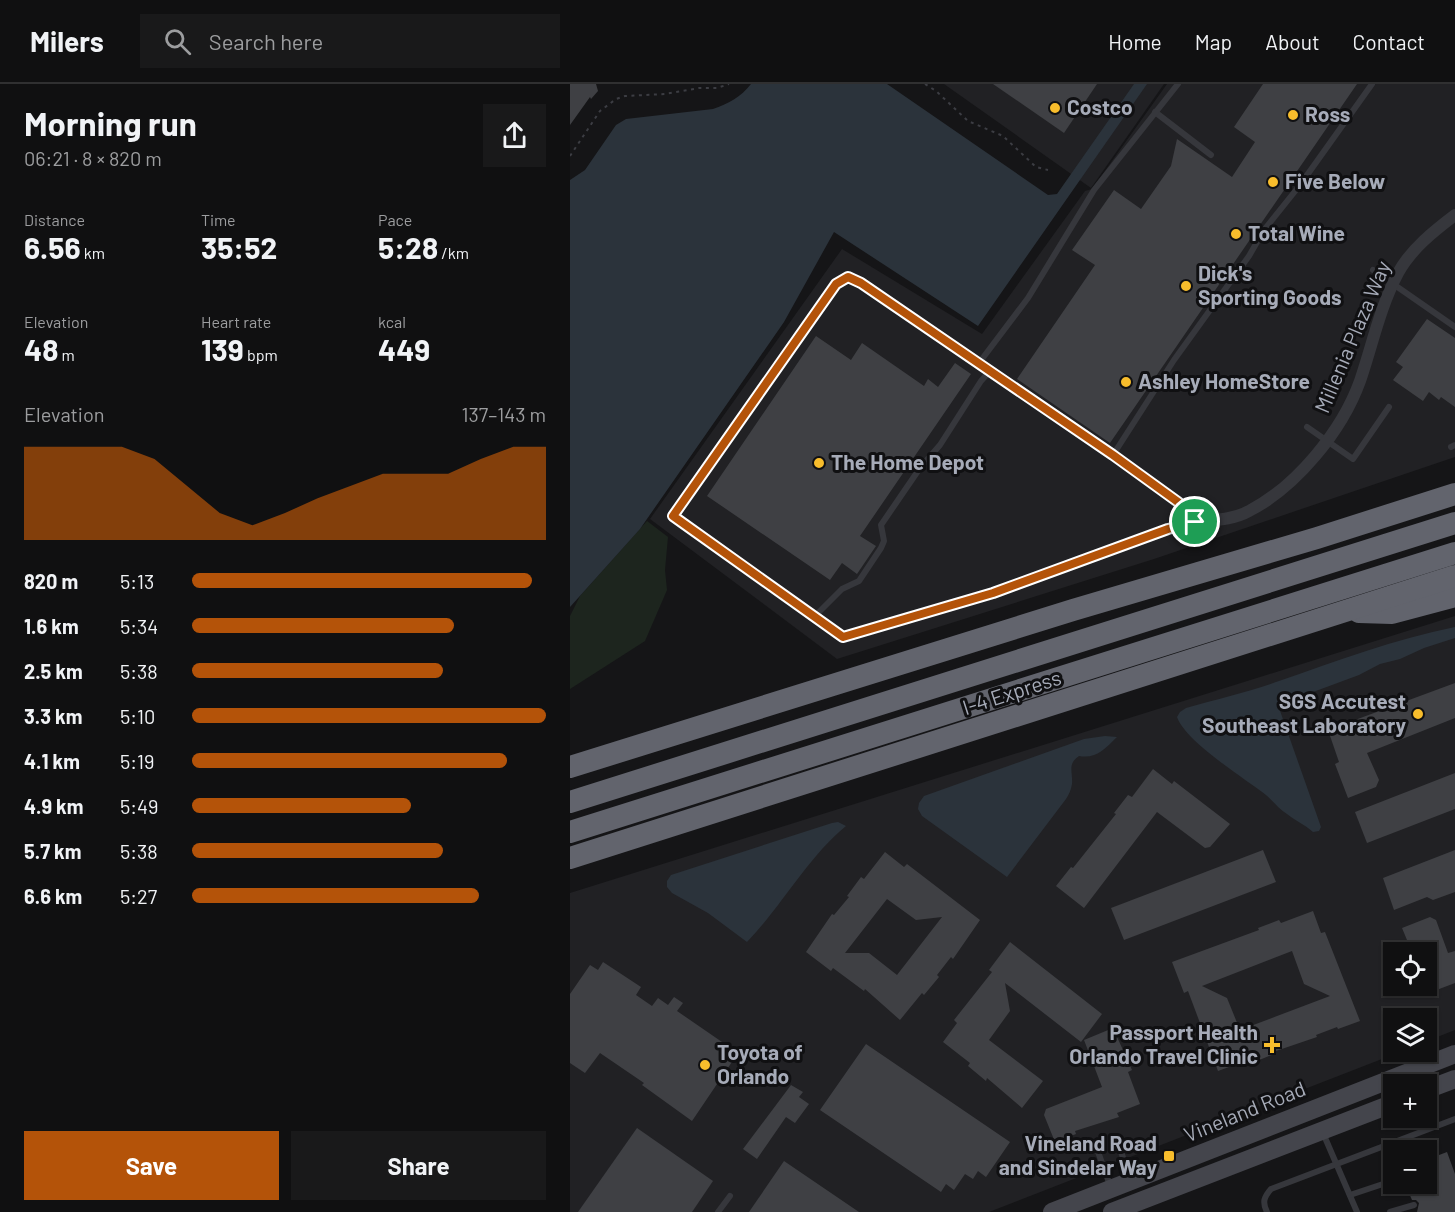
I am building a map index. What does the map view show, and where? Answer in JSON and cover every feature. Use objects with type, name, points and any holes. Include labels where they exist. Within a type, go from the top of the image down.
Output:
[{"type":"highway","points":[[1387,516],[1413,495],[1455,479]]},
{"type":"highway","points":[[570,767],[1455,494]]},
{"type":"highway","name":"I-4 Express","points":[[570,802],[1455,523]]},
{"type":"highway","name":"I-4 Express","points":[[570,832],[1455,553]]},
{"type":"highway","points":[[570,858],[1455,576]]},
{"type":"highway","points":[[1340,612],[1392,613],[1455,596]]},
{"type":"street","name":"Millenia Plaza Way","points":[[1195,522],[1223,519],[1248,512],[1278,493],[1328,441],[1359,383],[1380,319],[1406,260],[1455,214]]},
{"type":"street","name":"Vineland Road","points":[[1052,1212],[1455,1054]]},
{"type":"street","points":[[1437,1086],[1455,1079]]},
{"type":"street","points":[[1112,1212],[1383,1106]]},
{"type":"street","points":[[1314,1109],[1322,1131]]},
{"type":"lane","points":[[979,363],[1028,298],[1094,189],[1178,84]]},
{"type":"lane","points":[[1113,455],[1174,360],[1249,256],[1264,230],[1300,185],[1372,84]]},
{"type":"lane","points":[[1155,112],[1211,155]]},
{"type":"lane","points":[[1373,270],[1455,327]]},
{"type":"lane","points":[[848,277],[861,283],[1113,455],[1178,502],[1195,522],[1168,529],[964,603],[843,637],[673,516],[836,284],[848,277]]},
{"type":"lane","points":[[815,616],[842,588],[859,581],[884,541],[881,525],[920,468],[940,445],[981,381],[990,371]]},
{"type":"lane","points":[[1307,427],[1353,459],[1389,406]]},
{"type":"lane","points":[[1267,1212],[1263,1206],[1264,1198],[1271,1189],[1455,1119]]},
{"type":"lane","points":[[1322,1131],[1357,1212]]},
{"type":"lane","points":[[1117,1140],[1131,1181]]},
{"type":"lane","points":[[1097,1149],[1112,1189]]},
{"type":"lane","points":[[1350,1195],[1383,1184]]},
{"type":"lane","points":[[718,1212],[730,1196]]},
{"type":"lane","points":[[1390,1212],[1414,1204]]},
{"type":"path","points":[[570,156],[600,111],[616,99],[625,96],[717,88],[729,84]]},
{"type":"path","points":[[925,84],[936,91],[968,121],[1003,136],[1036,167],[1048,170]]},
{"type":"shaded area","points":[[751,84],[887,84],[1048,195],[1057,194],[1134,84],[1147,84],[978,326],[834,232],[784,322],[640,529],[570,607],[570,180],[585,170],[616,125],[626,119],[713,109],[734,100]]},
{"type":"shaded area","points":[[944,84],[1164,84],[1091,188]]},
{"type":"shaded area","points":[[1167,84],[1455,84],[1455,457],[1154,559],[837,659],[650,519],[842,249],[982,334],[1085,191],[1092,189]]},
{"type":"shaded area","points":[[647,521],[668,537],[665,570],[667,590],[645,641],[570,689],[570,616],[580,596]]},
{"type":"shaded area","points":[[1455,616],[1455,1030],[1437,1037],[1437,1008],[1383,1008],[1383,1059],[989,1212],[570,1212],[570,893]]},
{"type":"shaded area","points":[[1455,627],[1455,638],[1400,659],[1380,664],[1359,675],[1278,705],[1321,827],[1319,831],[1313,832],[1281,810],[1266,795],[1203,748],[1183,727],[1177,717],[1186,708],[1256,689],[1388,644]]},
{"type":"shaded area","points":[[1117,737],[1100,752],[1085,757],[1079,756],[1075,759],[1072,765],[1072,784],[1067,797],[1007,877],[922,816],[918,809],[924,796],[1084,739]]},
{"type":"shaded area","points":[[838,822],[846,826],[807,867],[747,942],[708,913],[672,893],[667,887],[667,881],[671,875]]},
{"type":"building","points":[[570,84],[596,84],[598,91],[591,99],[590,97],[570,125]]},
{"type":"building","name":"Costco","points":[[993,84],[1097,84],[1064,133]]},
{"type":"building","points":[[1263,84],[1357,84],[1110,443],[1017,379],[1095,265],[1072,250],[1114,190],[1141,209],[1171,166],[1177,139],[1232,177],[1255,142],[1234,127]]},
{"type":"building","points":[[1427,319],[1455,338],[1455,407],[1441,397],[1439,400],[1429,392],[1423,401],[1393,380],[1403,367],[1396,362]]},
{"type":"building","name":"The Home Depot","points":[[816,336],[851,360],[862,343],[924,386],[928,379],[938,387],[955,363],[971,374],[860,536],[876,546],[857,574],[842,563],[830,580],[707,496]]},
{"type":"building","points":[[1455,683],[1455,718],[1367,753],[1379,780],[1376,787],[1348,798],[1335,764],[1339,762],[1328,730]]},
{"type":"building","points":[[1153,769],[1172,784],[1174,781],[1230,824],[1210,847],[1205,848],[1157,812],[1084,908],[1056,886],[1116,814],[1114,813],[1128,795],[1132,797]]},
{"type":"building","points":[[1455,773],[1455,809],[1367,843],[1355,812]]},
{"type":"building","points":[[1263,850],[1276,882],[1124,940],[1111,908]]},
{"type":"building","points":[[1455,850],[1455,892],[1433,900],[1427,897],[1394,910],[1383,878]]},
{"type":"building","points":[[885,852],[904,867],[907,864],[980,920],[953,959],[951,957],[937,975],[939,977],[924,995],[922,993],[900,1020],[865,989],[864,991],[833,968],[831,971],[806,952],[832,914],[834,915],[849,897],[847,896],[861,877],[864,879]],"holes":[[[887,899],[916,920],[942,917],[897,975],[869,953],[845,953]]]},
{"type":"building","points":[[1313,911],[1321,933],[1325,932],[1360,1021],[1316,1035],[1317,1037],[1273,1052],[1274,1054],[1252,1063],[1251,1059],[1218,1071],[1188,991],[1184,993],[1172,962],[1259,930],[1258,928],[1279,920],[1281,923]],"holes":[[[1292,951],[1304,984],[1330,996],[1240,1030],[1227,998],[1202,986]]]},
{"type":"building","points":[[1430,917],[1436,920],[1448,953],[1455,951],[1455,983],[1437,990],[1437,942],[1408,942],[1402,928]]},
{"type":"building","points":[[1010,942],[1102,1014],[1081,1042],[1005,983],[1010,1011],[989,1040],[1043,1081],[1022,1108],[987,1078],[986,1081],[968,1066],[970,1063],[943,1042],[957,1023],[954,1020],[992,972],[989,970]]},
{"type":"building","points":[[603,962],[641,987],[636,995],[652,1006],[658,998],[668,1005],[674,997],[683,1003],[677,1011],[738,1053],[692,1121],[642,1085],[644,1083],[600,1053],[585,1073],[570,1063],[570,994],[590,965],[598,970]]},
{"type":"building","points":[[1113,1028],[1132,1070],[1128,1072],[1140,1104],[1117,1113],[1119,1117],[1075,1131],[1076,1134],[1055,1142],[1044,1115],[1046,1109],[1102,1087],[1084,1040]]},
{"type":"building","points":[[866,1044],[1010,1142],[986,1177],[978,1171],[973,1179],[965,1174],[954,1190],[946,1184],[941,1192],[820,1110]]},
{"type":"building","points":[[791,1085],[803,1092],[799,1097],[809,1104],[795,1123],[786,1117],[757,1159],[743,1149]]},
{"type":"building","points":[[637,1128],[713,1181],[692,1212],[578,1212]]},
{"type":"building","points":[[1447,1152],[1455,1174],[1455,1212],[1417,1212],[1419,1203],[1412,1200],[1409,1194],[1437,1194],[1437,1156]]},
{"type":"building","points":[[784,1161],[859,1212],[749,1212]]},
{"type":"place","name":"Costco","points":[[1055,108]]},
{"type":"place","name":"Ross","points":[[1293,115]]},
{"type":"place","name":"Five Below","points":[[1273,182]]},
{"type":"place","name":"Total Wine","points":[[1236,234]]},
{"type":"place","name":"Dick's Sporting Goods","points":[[1186,286]]},
{"type":"place","name":"Ashley HomeStore","points":[[1126,382]]},
{"type":"place","name":"The Home Depot","points":[[819,463]]},
{"type":"place","name":"SGS Accutest Southeast Laboratory","points":[[1418,714]]},
{"type":"place","name":"Passport Health Orlando Travel Clinic","points":[[1272,1045]]},
{"type":"place","name":"Toyota of Orlando","points":[[705,1065]]},
{"type":"place","name":"Vineland Road and Sindelar Way","points":[[1169,1156]]},
{"type":"route","points":[[848,277],[861,283],[1113,455],[1178,502],[1195,522],[1168,529],[954,606],[843,637],[673,516],[836,284],[848,277]]}]
